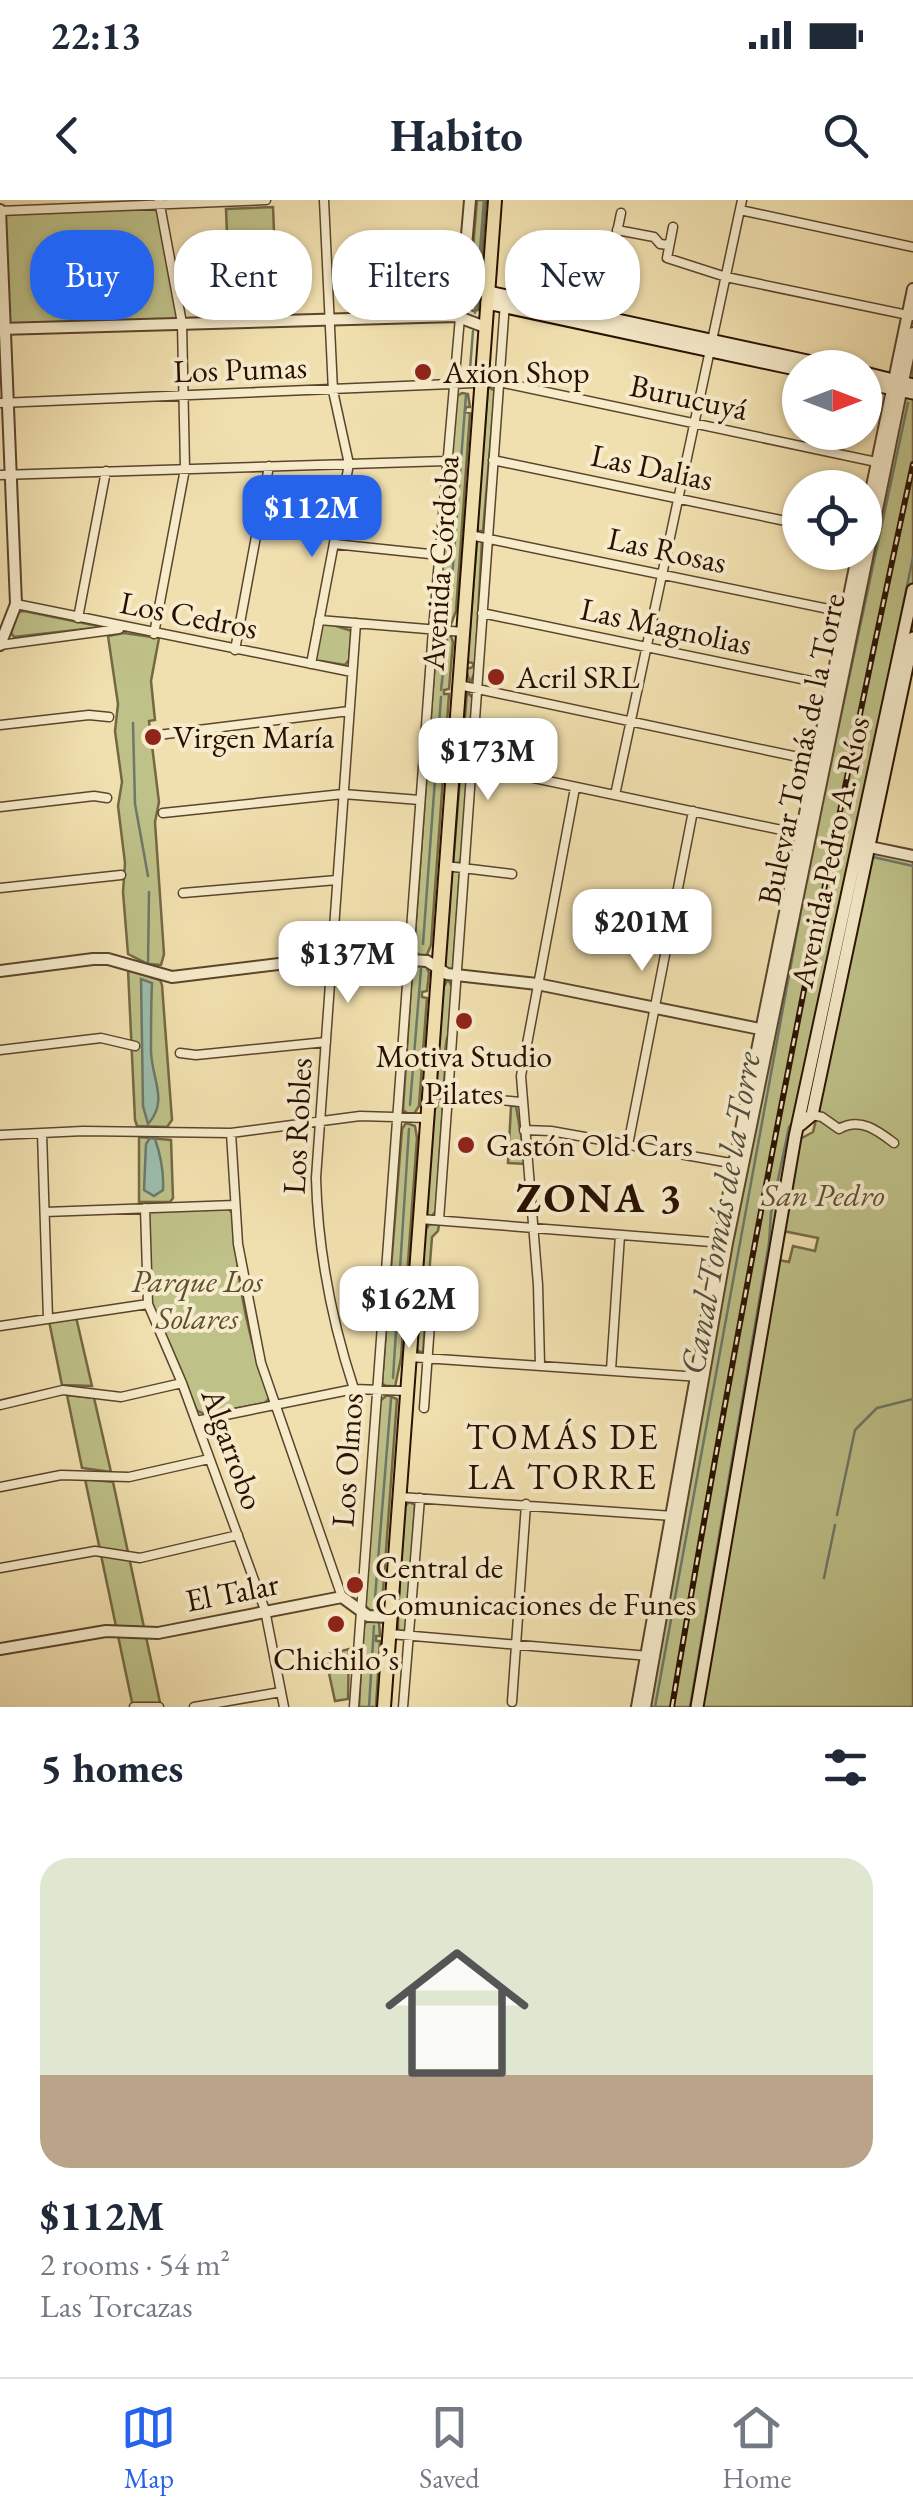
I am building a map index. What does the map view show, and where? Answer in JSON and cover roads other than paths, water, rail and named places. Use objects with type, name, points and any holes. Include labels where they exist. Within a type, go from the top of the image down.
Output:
[{"type":"main road","name":"Avenida Córdoba","points":[[384,1707],[495,200]]},
{"type":"main road","points":[[487,309],[505,301]]},
{"type":"main road","points":[[594,320],[782,358]]},
{"type":"main road","points":[[711,345],[782,365]]},
{"type":"main road","name":"Avenida Pedro A. Ríos","points":[[697,1707],[777,1234],[864,846],[913,590]]},
{"type":"main road","name":"Avenida Pedro A. Ríos","points":[[864,846],[913,638]]},
{"type":"street","points":[[124,628],[0,645],[16,604],[5,475],[0,210],[266,200]]},
{"type":"street","points":[[311,664],[349,464],[333,391],[324,200]]},
{"type":"street","name":"Los Olmos","points":[[468,230],[470,200]]},
{"type":"street","points":[[154,634],[185,469],[182,322],[159,202]]},
{"type":"street","points":[[615,796],[741,205],[913,247]]},
{"type":"street","points":[[617,230],[621,213]]},
{"type":"street","points":[[673,226],[667,258],[726,278],[910,316]]},
{"type":"street","points":[[640,234],[669,246]]},
{"type":"street","name":"Bulevar Tomás de la Torre","points":[[903,387],[913,288]]},
{"type":"street","points":[[439,1220],[505,301]]},
{"type":"street","points":[[2,329],[330,319]]},
{"type":"street","name":"Los Olmos","points":[[354,1707],[446,461],[452,386],[464,320]]},
{"type":"street","name":"Bulevar Tomás de la Torre","points":[[879,470],[903,387],[913,333]]},
{"type":"street","name":"Burucuyá","points":[[481,385],[499,382],[881,463]]},
{"type":"street","name":"Los Pumas","points":[[4,403],[481,385]]},
{"type":"street","name":"Las Dalias","points":[[493,460],[782,520]]},
{"type":"street","points":[[5,475],[446,461]]},
{"type":"street","name":"Bulevar Tomás de la Torre","points":[[880,470],[881,463]]},
{"type":"street","points":[[235,650],[268,466]]},
{"type":"street","points":[[78,618],[106,472]]},
{"type":"street","name":"Las Rosas","points":[[470,535],[850,613]]},
{"type":"street","points":[[334,544],[439,554]]},
{"type":"street","name":"Bulevar Tomás de la Torre","points":[[850,613],[856,570]]},
{"type":"street","name":"Bulevar Tomás de la Torre","points":[[637,1707],[738,1165],[860,570]]},
{"type":"street","name":"Los Cedros","points":[[16,604],[352,672]]},
{"type":"street","name":"Las Magnolias","points":[[482,613],[835,686]]},
{"type":"street","points":[[319,620],[463,632]]},
{"type":"street","name":"Los Robles","points":[[354,1388],[335,1328],[320,1250],[316,1178],[356,623]]},
{"type":"street","points":[[459,685],[819,761]]},
{"type":"street","points":[[158,735],[349,711]]},
{"type":"street","points":[[0,726],[109,717]]},
{"type":"street","points":[[472,765],[803,835]]},
{"type":"street","points":[[540,1365],[530,1162],[520,1102],[520,1076],[574,788]]},
{"type":"street","points":[[162,813],[344,794],[420,800]]},
{"type":"street","points":[[0,807],[94,796],[107,798]]},
{"type":"street","points":[[628,1145],[694,812]]},
{"type":"street","points":[[864,846],[913,856]]},
{"type":"street","points":[[446,866],[512,874]]},
{"type":"street","points":[[0,888],[121,875]]},
{"type":"street","points":[[183,893],[337,880]]},
{"type":"street","points":[[0,971],[92,958],[108,958],[172,977],[332,958],[427,961],[457,976],[537,984],[765,1030]]},
{"type":"street","points":[[0,1050],[101,1038],[135,1046]]},
{"type":"street","points":[[180,1053],[196,1055],[326,1042]]},
{"type":"street","points":[[429,1093],[520,1102]]},
{"type":"street","points":[[805,1117],[822,1117],[839,1129],[848,1124],[866,1125],[894,1144]]},
{"type":"street","points":[[0,1135],[231,1133],[320,1119],[427,1118]]},
{"type":"street","points":[[524,1130],[552,1130],[738,1165]]},
{"type":"street","points":[[42,1132],[48,1319]]},
{"type":"street","points":[[231,1133],[248,1308],[261,1363],[342,1597],[368,1616],[391,1617]]},
{"type":"street","points":[[45,1212],[235,1204]]},
{"type":"street","name":"Algarrobo","points":[[144,1208],[148,1304],[182,1383],[266,1610],[284,1707]]},
{"type":"street","points":[[420,1218],[723,1243]]},
{"type":"street","points":[[612,1370],[620,1234]]},
{"type":"street","points":[[424,1408],[432,1296]]},
{"type":"street","points":[[0,1326],[148,1304]]},
{"type":"street","points":[[410,1357],[698,1377]]},
{"type":"street","points":[[0,1405],[63,1390],[121,1397],[182,1383]]},
{"type":"street","points":[[196,1422],[354,1388],[408,1391]]},
{"type":"street","points":[[0,1487],[61,1475],[129,1477],[210,1459]]},
{"type":"street","points":[[400,1497],[674,1516]]},
{"type":"street","points":[[404,1707],[420,1498]]},
{"type":"street","points":[[512,1702],[526,1504]]},
{"type":"street","points":[[0,1568],[95,1551],[140,1558],[238,1535]]},
{"type":"street","name":"El Talar","points":[[0,1649],[106,1631],[158,1633],[342,1597]]},
{"type":"street","points":[[390,1634],[649,1656]]},
{"type":"street","name":"Bulevar Tomás de la Torre","points":[[645,1707],[649,1656]]},
{"type":"street","points":[[194,1707],[281,1692]]},
{"type":"street","points":[[138,1706],[160,1707]]},
{"type":"waterway","points":[[482,230],[484,200]]},
{"type":"waterway","points":[[470,369],[473,331]]},
{"type":"waterway","points":[[449,618],[466,395]]},
{"type":"waterway","name":"Canal Tomás de la Torre","points":[[819,817],[908,403]]},
{"type":"waterway","points":[[880,717],[913,557]]},
{"type":"waterway","points":[[441,690],[447,637]]},
{"type":"waterway","points":[[423,944],[441,697]]},
{"type":"waterway","points":[[133,723],[135,804],[148,876]]},
{"type":"waterway","points":[[873,857],[913,866]]},
{"type":"waterway","name":"Canal Tomás de la Torre","points":[[655,1707],[807,877]]},
{"type":"waterway","points":[[148,964],[149,892]]},
{"type":"waterway","points":[[410,1105],[421,969]]},
{"type":"waterway","points":[[690,1707],[771,1213],[792,1124]]},
{"type":"waterway","points":[[393,1378],[409,1129]]},
{"type":"waterway","points":[[375,1598],[391,1399]]},
{"type":"waterway","points":[[837,1515],[855,1430],[877,1408],[913,1399]]},
{"type":"waterway","points":[[824,1578],[835,1525]]},
{"type":"waterway","points":[[369,1707],[374,1626]]},
{"type":"railway","points":[[672,1707],[785,1084],[913,464]]},
{"type":"place","name":"Axion Shop","points":[[423,372]]},
{"type":"place","name":"Acril SRL","points":[[496,677]]},
{"type":"place","name":"Virgen María","points":[[153,737]]},
{"type":"place","name":"Motiva Studio Pilates","points":[[464,1021]]},
{"type":"place","name":"Gastón Old Cars","points":[[466,1145]]},
{"type":"place","name":"Central de Comunicaciones de Funes","points":[[355,1585]]},
{"type":"place","name":"Chichilo’s","points":[[336,1624]]},
{"type":"district","name":"ZONA 3","points":[[600,1197]]},
{"type":"district","name":"TOMÁS DE LA TORRE","points":[[563,1457]]},
{"type":"park label","name":"San Pedro","points":[[823,1195]]},
{"type":"park label","name":"Parque Los Solares","points":[[197,1300]]}]
